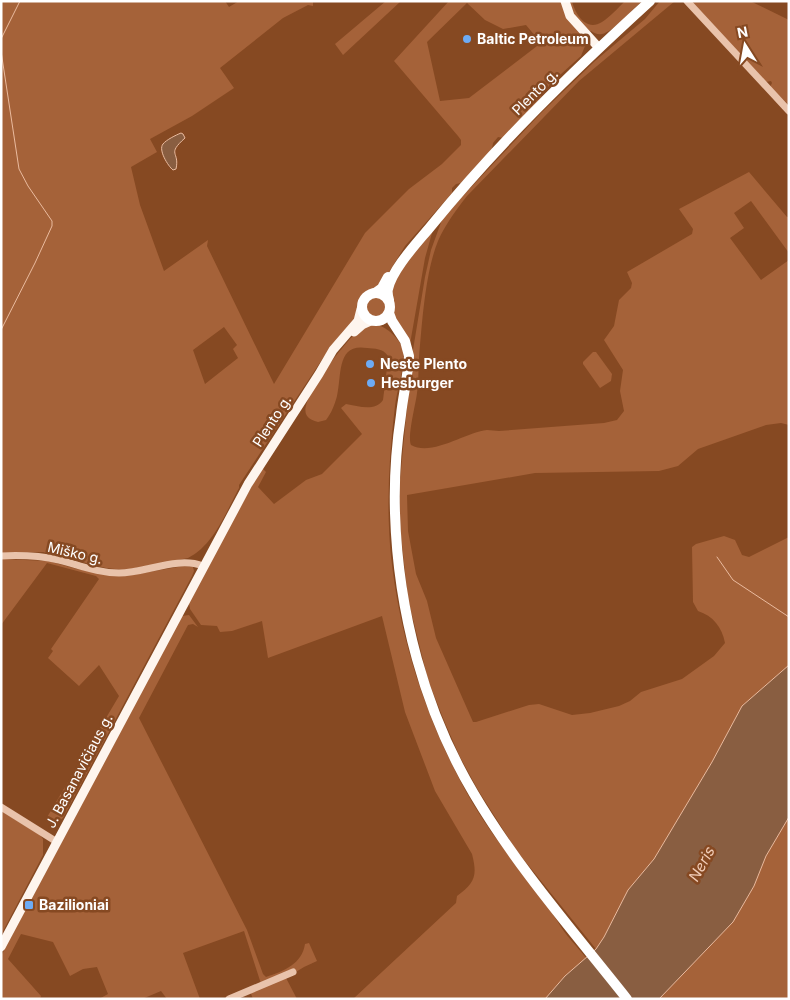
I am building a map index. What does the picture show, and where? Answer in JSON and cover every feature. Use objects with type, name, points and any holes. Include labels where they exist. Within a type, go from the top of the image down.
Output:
[{"type":"highway","name":"Plento g.","points":[[375,293],[385,284],[399,258],[409,245],[493,153],[599,48],[650,1]]},
{"type":"highway","name":"Plento g.","points":[[389,300],[388,290],[400,265],[445,207]]},
{"type":"highway","points":[[407,348],[389,326],[364,316],[361,309],[367,296],[375,293],[383,294],[389,300],[392,321],[405,341],[407,348],[408,364],[397,447],[395,514],[400,578],[413,646],[438,721],[473,792],[510,850],[627,999]]},
{"type":"highway","points":[[374,321],[383,320],[390,312]]},
{"type":"main road","points":[[565,1],[570,16],[599,48]]},
{"type":"main road","name":"Plento g.","points":[[203,566],[248,484],[333,350],[358,321],[361,309]]},
{"type":"main road","name":"Plento g.","points":[[319,374],[362,324],[374,321]]},
{"type":"main road","name":"J. Basanavičiaus g.","points":[[1,947],[203,566]]},
{"type":"street","points":[[688,1],[789,111]]},
{"type":"street","name":"Miško g.","points":[[1,556],[44,557],[89,570],[110,573],[133,572],[182,563],[203,566]]},
{"type":"street","points":[[1,807],[57,842]]},
{"type":"street","points":[[230,999],[293,972]]},
{"type":"shaded area","points":[[1,1],[225,1],[229,7],[239,1],[313,1],[313,6],[308,5],[283,18],[220,68],[234,88],[192,116],[150,139],[157,152],[131,167],[140,205],[164,271],[208,240],[207,246],[274,384],[365,233],[409,189],[442,164],[461,145],[461,140],[458,136],[394,61],[449,1],[572,1],[582,20],[591,25],[596,25],[605,20],[625,1],[642,1],[607,32],[599,34],[591,31],[583,37],[585,46],[581,56],[551,83],[541,97],[503,138],[498,137],[493,143],[492,149],[461,183],[456,184],[452,188],[452,193],[405,246],[381,285],[364,293],[360,298],[358,317],[323,358],[239,485],[218,527],[205,545],[197,552],[188,558],[125,570],[106,568],[43,552],[1,553]],"holes":[[[467,3],[485,20],[503,29],[526,25],[541,43],[469,98],[440,101],[427,42]],[[224,327],[237,345],[233,349],[238,358],[205,384],[193,350]]]},
{"type":"shaded area","points":[[386,1],[401,1],[343,55],[335,44]]},
{"type":"shaded area","points":[[660,1],[675,1],[579,81],[467,196],[444,229],[438,241],[427,283],[421,330],[418,389],[410,435],[411,445],[419,448],[429,448],[487,430],[499,431],[604,423],[617,420],[624,411],[620,391],[623,370],[604,340],[614,326],[619,300],[631,288],[632,283],[627,272],[692,234],[693,229],[679,209],[749,172],[789,217],[789,253],[751,201],[734,213],[744,228],[730,238],[761,280],[789,260],[789,425],[781,423],[766,425],[698,449],[678,466],[659,471],[535,473],[407,495],[408,531],[416,574],[427,601],[436,638],[473,722],[529,705],[539,704],[572,715],[590,713],[619,706],[630,701],[641,692],[682,679],[714,656],[725,643],[722,632],[716,623],[698,611],[693,602],[692,547],[696,544],[724,536],[735,540],[742,555],[749,557],[789,537],[789,665],[742,706],[712,762],[654,859],[628,890],[596,949],[516,850],[478,790],[460,757],[445,723],[428,680],[408,599],[400,527],[400,480],[412,356],[431,250],[443,217],[541,113],[595,61],[645,19]]},
{"type":"shaded area","points":[[691,1],[750,1],[789,20],[789,105],[770,87],[771,81],[766,82]]},
{"type":"shaded area","points":[[434,226],[425,258],[410,344],[393,314],[391,287],[407,260]]},
{"type":"shaded area","points":[[376,297],[383,300],[386,307],[383,314],[376,317],[369,314],[366,307],[369,300]]},
{"type":"shaded area","points":[[369,324],[380,326],[391,332],[402,347],[404,356],[395,406],[391,444],[388,500],[389,537],[401,621],[419,684],[442,744],[472,802],[496,839],[586,958],[565,976],[545,999],[353,999],[456,903],[457,896],[471,883],[475,868],[472,854],[435,791],[405,712],[382,616],[268,658],[262,621],[232,631],[220,632],[217,626],[201,625],[190,609],[189,603],[215,552],[262,468],[266,472],[258,487],[274,504],[306,480],[322,474],[362,434],[341,408],[346,404],[371,407],[380,404],[383,400],[388,356],[381,350],[357,348],[350,350],[345,355],[342,362],[336,399],[326,420],[318,422],[307,416],[306,406],[325,370],[359,330]]},
{"type":"shaded area","points":[[593,352],[596,352],[612,374],[611,381],[600,388],[583,364]]},
{"type":"shaded area","points":[[1,559],[48,561],[104,574],[131,575],[184,566],[193,567],[194,571],[63,818],[55,824],[46,819],[119,696],[99,665],[79,686],[48,658],[53,651],[51,649],[99,579],[96,576],[47,563],[1,625]]},
{"type":"shaded area","points":[[189,615],[198,627],[193,624],[188,625],[139,718],[247,930],[263,974],[266,977],[291,966],[300,957],[305,944],[309,943],[317,961],[286,978],[297,999],[253,999],[250,991],[262,987],[244,931],[183,953],[200,999],[167,999],[161,991],[142,999],[99,999],[108,994],[97,967],[83,969],[70,976],[53,942],[21,934],[8,959],[41,996],[40,999],[1,999],[1,956],[182,616]]},
{"type":"shaded area","points":[[1,811],[39,834],[43,839],[43,855],[1,935]]},
{"type":"shaded area","points":[[789,817],[789,999],[659,999],[733,922],[754,886],[766,856]]},
{"type":"water","points":[[181,133],[185,138],[176,147],[177,163],[176,169],[173,170],[164,158],[162,147],[166,141]]},
{"type":"water","name":"Neris","points":[[789,665],[789,817],[766,856],[754,886],[733,922],[659,999],[545,999],[565,976],[596,949],[628,890],[654,859],[712,762],[742,706]]},
{"type":"waterway","points":[[1,39],[20,1]]},
{"type":"waterway","points":[[1,51],[19,169],[28,186],[52,221],[52,226],[35,263],[1,330]]},
{"type":"waterway","points":[[717,557],[733,580],[789,617]]},
{"type":"place","name":"Baltic Petroleum","points":[[467,39]]},
{"type":"place","name":"Neste Plento","points":[[370,364]]},
{"type":"place","name":"Hesburger","points":[[371,383]]},
{"type":"place","name":"Bazilioniai","points":[[29,905]]}]
